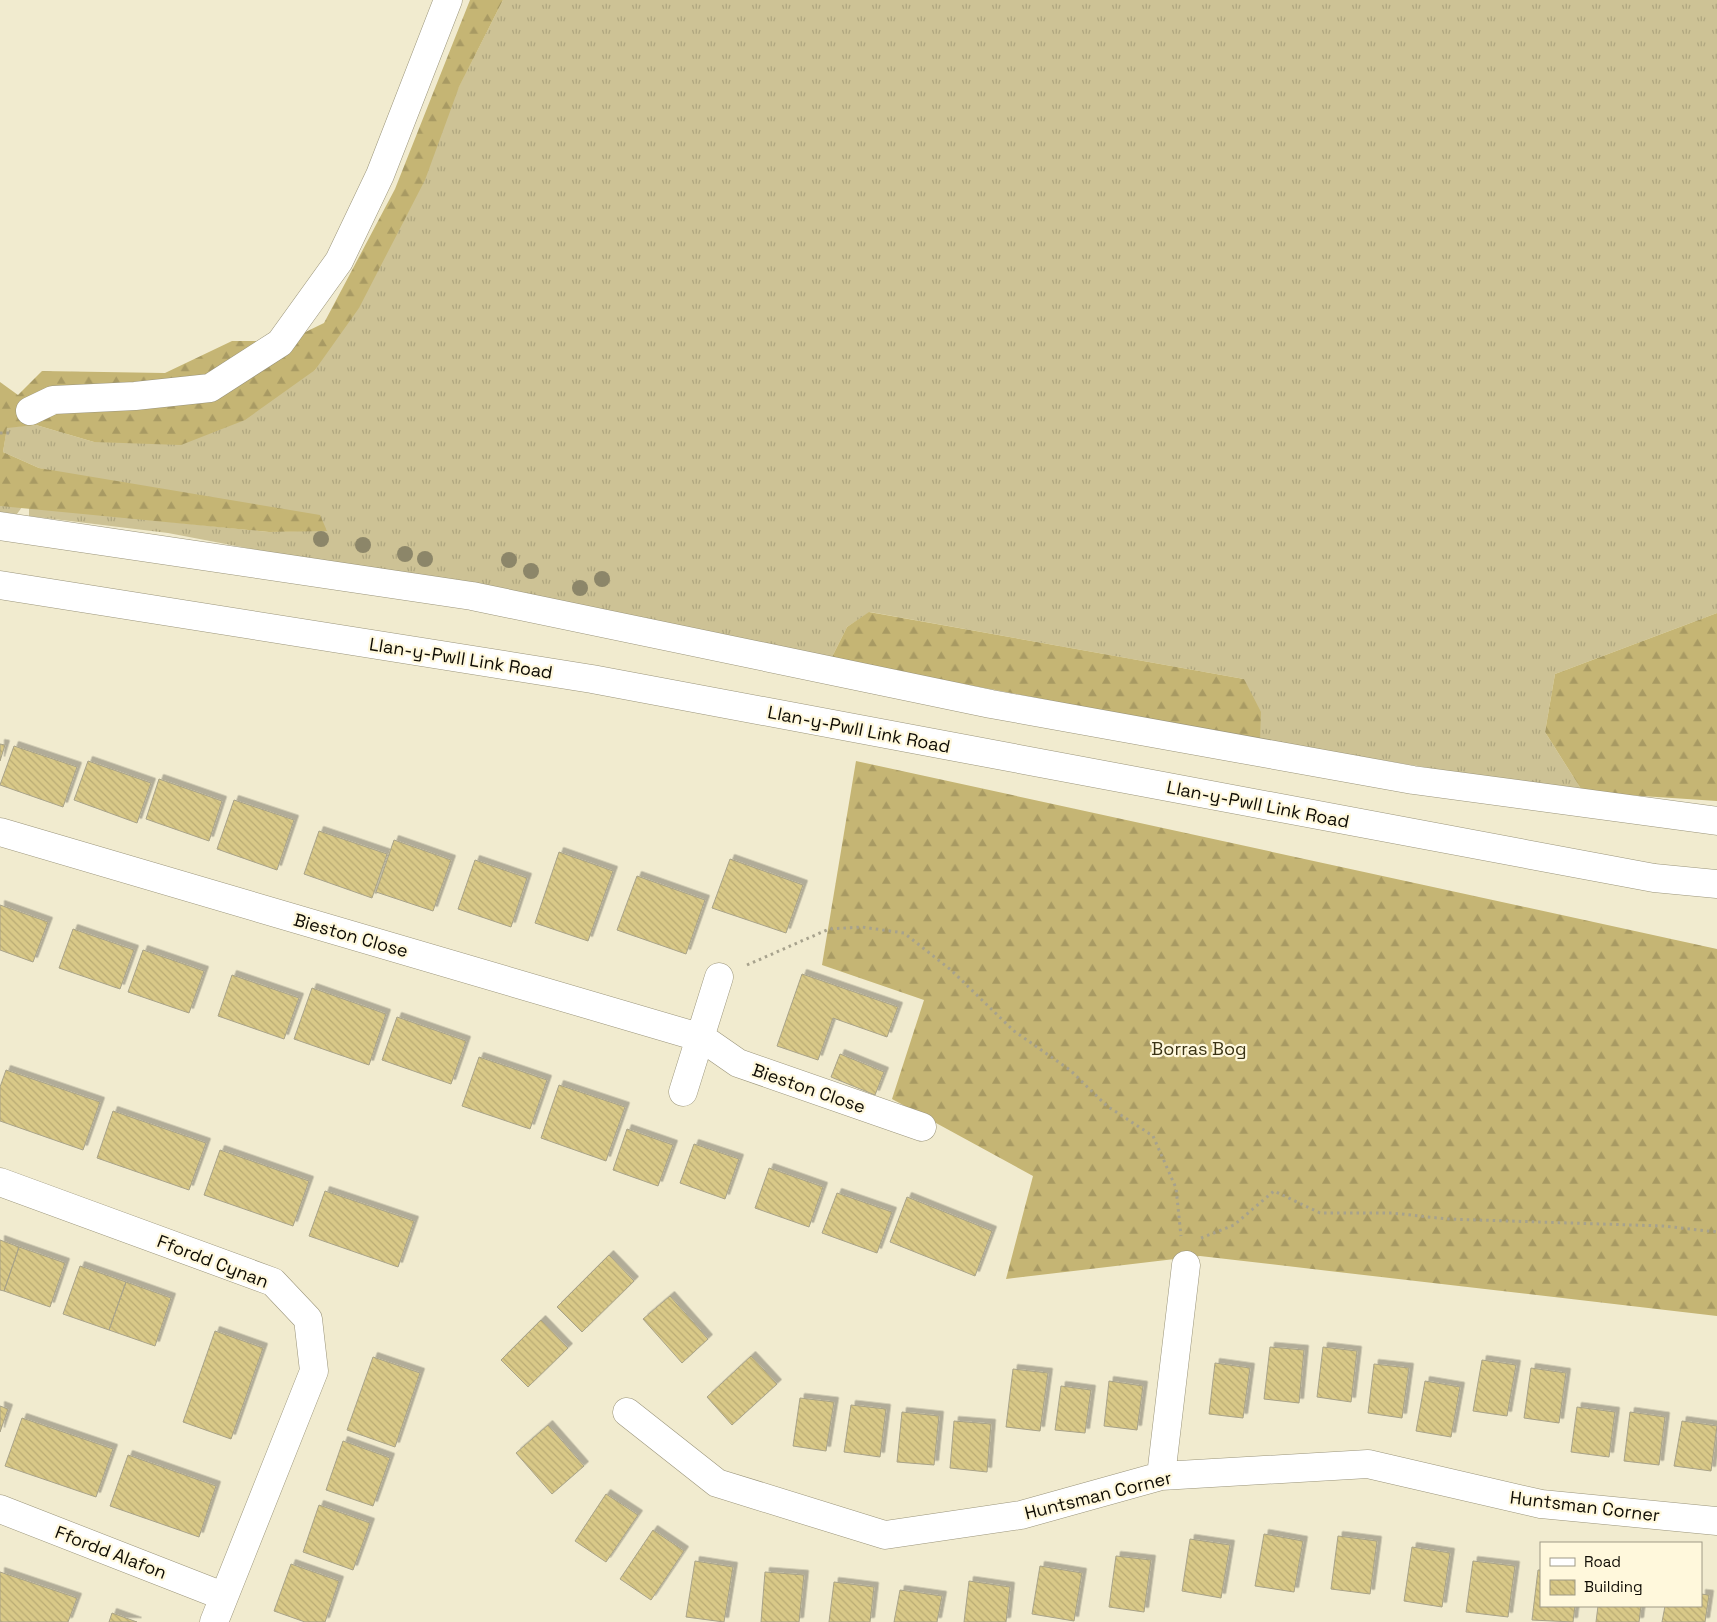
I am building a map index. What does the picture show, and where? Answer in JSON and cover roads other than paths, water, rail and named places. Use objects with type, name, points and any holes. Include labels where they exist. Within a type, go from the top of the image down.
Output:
[{"type":"main road","points":[[30,411],[53,400],[135,396],[210,388],[280,343],[339,261],[380,175],[448,0]]},
{"type":"main road","points":[[0,526],[472,596],[991,704],[1413,780],[1717,821]]},
{"type":"main road","name":"Llan-y-Pwll Link Road","points":[[0,585],[592,679],[1644,877],[1717,884]]},
{"type":"main road","name":"Bieston Close","points":[[0,832],[702,1038],[738,1063],[922,1127]]},
{"type":"main road","points":[[683,1092],[702,1038],[719,977]]},
{"type":"main road","name":"Ffordd Cynan","points":[[0,1182],[273,1282],[308,1320],[314,1371],[214,1622]]},
{"type":"main road","points":[[1161,1476],[1184,1254]]},
{"type":"main road","name":"Huntsman Corner","points":[[627,1412],[717,1483],[885,1536],[1020,1515],[1161,1476],[1368,1464],[1541,1504],[1717,1521]]},
{"type":"main road","name":"Ffordd Alafon","points":[[0,1509],[223,1596]]},
{"type":"park label","name":"Borras Bog","points":[[1199,1048]]}]
